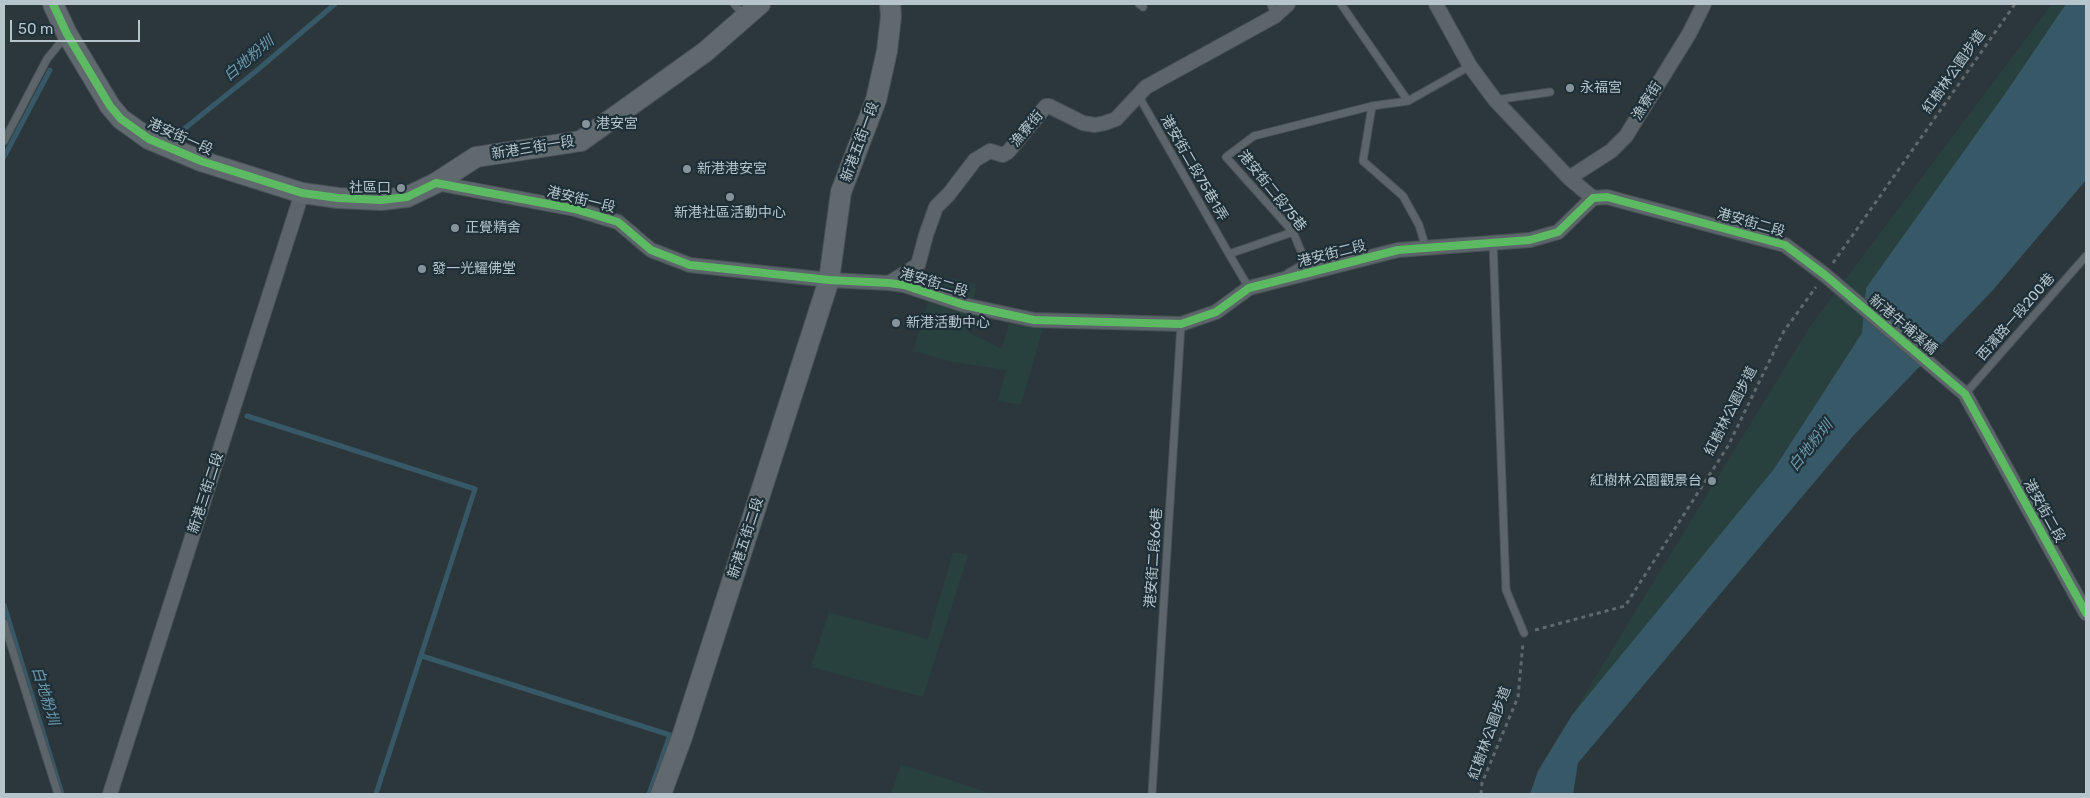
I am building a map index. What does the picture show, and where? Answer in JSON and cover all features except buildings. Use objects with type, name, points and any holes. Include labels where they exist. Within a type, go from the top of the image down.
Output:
[{"type":"street","name":"港安街一段","points":[[53,4],[67,34],[110,106],[120,119],[149,140],[201,161],[302,193]]},
{"type":"street","name":"新港五街一段","points":[[829,280],[841,192],[876,100],[887,51],[891,16],[890,4]]},
{"type":"street","name":"漁寮街","points":[[888,283],[918,265],[936,207],[980,156],[990,151],[1003,155],[1008,152],[1046,106],[1083,123],[1095,125],[1116,119],[1146,87],[1273,10],[1288,4]]},
{"type":"street","points":[[1436,4],[1470,66],[1495,100],[1569,178],[1593,198]]},
{"type":"street","name":"漁寮街","points":[[1569,178],[1611,151],[1626,136],[1689,34],[1704,4]]},
{"type":"street","name":"新港三街一段","points":[[302,193],[338,198],[381,200],[407,197],[436,183],[476,157],[581,141],[705,52],[746,8]]},
{"type":"street","name":"港安街一段","points":[[436,183],[575,209],[618,222],[651,250],[690,265],[829,280]]},
{"type":"street","name":"新港三街二段","points":[[110,794],[302,193]]},
{"type":"street","name":"港安街二段","points":[[829,280],[904,285],[964,305],[1034,320],[1181,324],[1216,312],[1249,288],[1398,250],[1530,240],[1558,232],[1593,198],[1608,196],[1785,245],[1825,275]]},
{"type":"street","name":"新港牛埔溪橋","points":[[1825,275],[1965,394]]},
{"type":"street","name":"新港五街二段","points":[[661,794],[685,727],[829,280]]},
{"type":"street","name":"港安街二段","points":[[1965,394],[2086,613]]},
{"type":"lane","points":[[1341,4],[1408,101]]},
{"type":"lane","points":[[4,141],[47,59],[67,34]]},
{"type":"lane","points":[[1426,248],[1419,225],[1403,196],[1363,161],[1372,106],[1408,101],[1470,66]]},
{"type":"lane","points":[[1495,100],[1550,92]]},
{"type":"lane","name":"港安街二段75巷1弄","points":[[1138,95],[1249,288]]},
{"type":"lane","name":"港安街二段75巷","points":[[1270,283],[1306,263],[1293,232],[1226,157],[1254,136],[1372,106]]},
{"type":"lane","points":[[1229,254],[1293,232]]},
{"type":"lane","points":[[1493,242],[1506,590],[1524,633]]},
{"type":"lane","name":"西濱路一段200巷","points":[[1965,394],[2086,256]]},
{"type":"lane","name":"港安街二段66巷","points":[[1152,794],[1181,324]]},
{"type":"lane","points":[[4,623],[58,794]]},
{"type":"green space","points":[[2052,4],[2086,4],[2086,102],[1572,715],[1811,325]]},
{"type":"green space","points":[[900,267],[976,284],[969,332],[1002,349],[1009,324],[1043,328],[1021,405],[998,401],[1006,370],[953,362],[913,351],[930,294],[890,282]]},
{"type":"green space","points":[[953,552],[968,555],[923,697],[811,667],[829,612],[928,639]]},
{"type":"green space","points":[[901,764],[993,794],[891,794]]},
{"type":"water","points":[[2066,4],[2086,4],[2086,180],[1993,290],[1854,435],[1578,763],[1573,794],[1530,794],[1538,771],[1572,715],[1774,469],[1862,333],[1866,288],[2007,91]]},
{"type":"waterway","name":"白地粉圳","points":[[179,133],[335,4]]},
{"type":"waterway","name":"白地粉圳","points":[[4,157],[50,70]]},
{"type":"waterway","points":[[247,416],[475,489],[376,794]]},
{"type":"waterway","name":"白地粉圳","points":[[4,605],[62,794]]},
{"type":"waterway","points":[[422,656],[670,735],[649,794]]},
{"type":"cycle path","points":[[53,4],[67,34],[110,106],[121,119],[149,139],[201,161],[302,193],[338,198],[381,200],[407,197],[436,183],[575,209],[618,222],[651,250],[690,265],[829,280],[904,285],[964,305],[1034,320],[1181,324],[1216,312],[1249,288],[1398,250],[1530,240],[1558,232],[1593,198],[1607,197],[1785,245],[1825,275],[1965,394],[2086,613]]},
{"type":"place","name":"永福宮","points":[[1570,88]]},
{"type":"place","name":"港安宮","points":[[586,124]]},
{"type":"place","name":"新港港安宮","points":[[687,169]]},
{"type":"place","name":"社區口","points":[[401,188]]},
{"type":"place","name":"新港社區活動中心","points":[[730,197]]},
{"type":"place","name":"正覺精舍","points":[[455,228]]},
{"type":"place","name":"發一光耀佛堂","points":[[422,269]]},
{"type":"place","name":"新港活動中心","points":[[896,323]]},
{"type":"place","name":"紅樹林公園觀景台","points":[[1712,481]]}]
